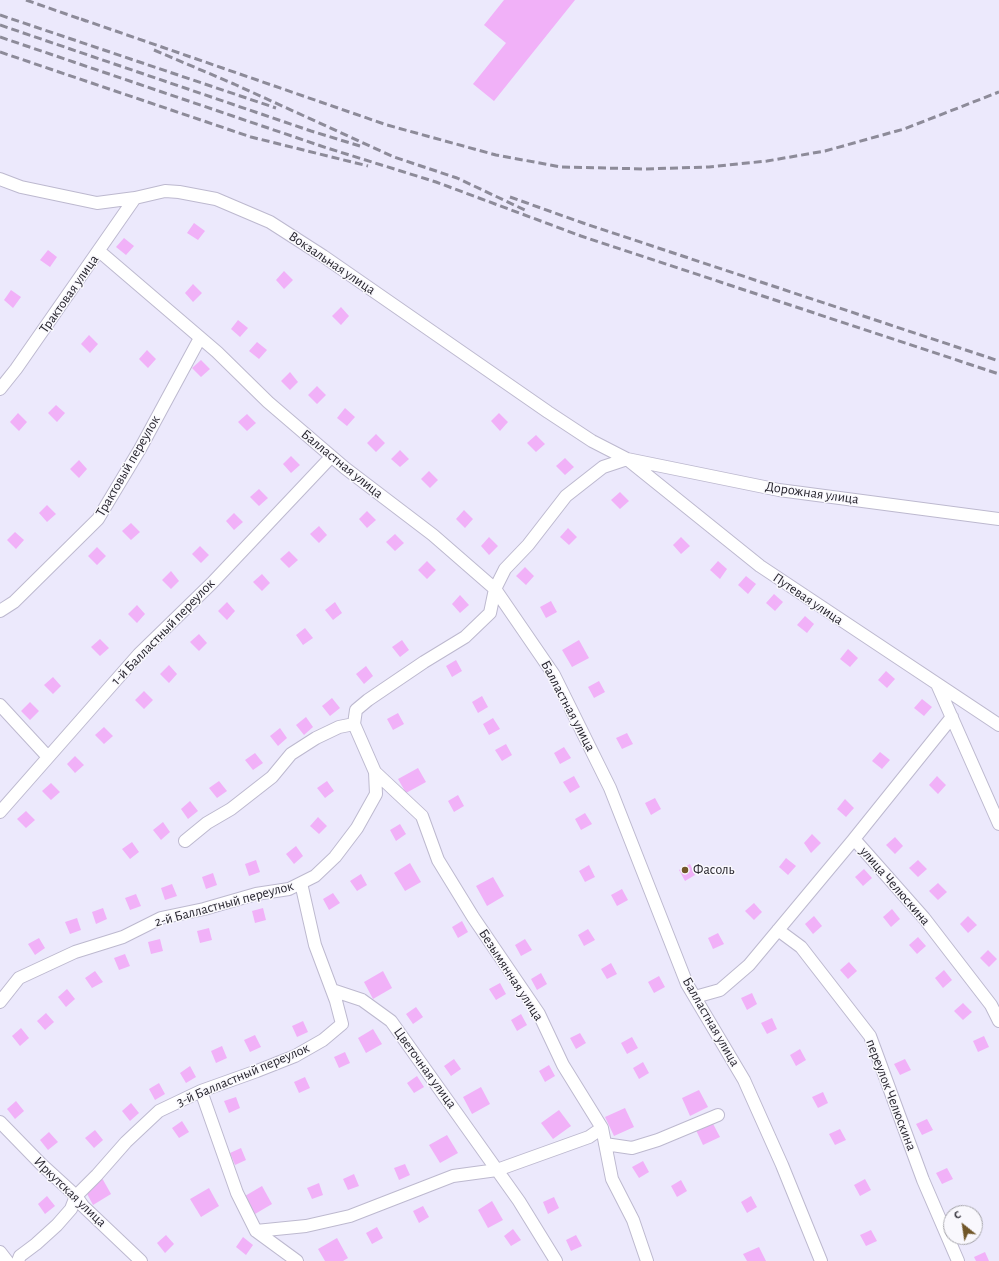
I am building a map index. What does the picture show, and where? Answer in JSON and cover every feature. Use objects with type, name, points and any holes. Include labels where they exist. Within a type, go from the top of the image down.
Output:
[{"type":"street","name":"Вокзальная улица","points":[[0,179],[21,187],[96,203],[135,198],[165,191],[179,192],[216,199],[270,222],[323,256],[548,412],[592,441],[627,459]]},
{"type":"street","name":"Трактовая улица","points":[[0,389],[16,369],[135,198]]},
{"type":"street","name":"Балластная улица","points":[[99,251],[217,352],[268,402],[332,457],[433,535],[495,589],[554,675],[610,788],[687,984],[744,1080],[782,1165],[821,1261]]},
{"type":"street","name":"Трактовый переулок","points":[[0,611],[14,602],[98,519],[140,449],[200,338]]},
{"type":"street","name":"1-й Балластный переулок","points":[[0,812],[139,654],[212,583],[332,457]]},
{"type":"street","name":"Дорожная улица","points":[[627,459],[779,490],[999,519]]},
{"type":"street","points":[[185,841],[207,823],[231,810],[272,777],[291,754],[316,738],[339,727],[354,724],[356,710],[424,662],[465,637],[490,613],[495,589],[505,569],[528,545],[566,496],[603,467],[627,459]]},
{"type":"street","name":"Путевая улица","points":[[627,459],[760,566],[999,725]]},
{"type":"street","points":[[937,684],[999,824]]},
{"type":"street","points":[[0,705],[48,757]]},
{"type":"street","name":"улица Челюскина","points":[[952,718],[854,839],[924,918],[991,1005],[999,1021]]},
{"type":"street","name":"2-й Балластный переулок","points":[[0,1002],[19,978],[75,952],[123,937],[161,918],[204,909],[256,894],[289,889],[316,876],[330,862],[357,828],[376,794],[375,772],[354,724]]},
{"type":"street","name":"Безымянная улица","points":[[375,772],[422,816],[438,860],[477,923],[539,1014],[563,1066],[602,1128],[612,1179],[633,1220],[647,1261]]},
{"type":"street","points":[[695,998],[720,990],[749,965],[854,839]]},
{"type":"street","name":"3-й Балластный переулок","points":[[18,1261],[20,1256],[57,1225],[71,1209],[76,1196],[98,1175],[126,1142],[159,1111],[201,1091],[295,1056],[323,1040],[342,1024],[332,990],[315,945],[301,883]]},
{"type":"street","name":"переулок Челюскина","points":[[778,930],[801,947],[870,1036],[922,1180],[958,1261]]},
{"type":"street","name":"Цветочная улица","points":[[332,990],[362,1000],[391,1021],[498,1170],[556,1261]]},
{"type":"street","points":[[201,1091],[237,1193],[256,1231],[297,1261]]},
{"type":"street","points":[[605,1144],[632,1148],[658,1140],[718,1115]]},
{"type":"street","name":"Иркутская улица","points":[[0,1122],[41,1164],[76,1196],[83,1206],[141,1261]]},
{"type":"street","points":[[256,1231],[306,1226],[350,1216],[453,1176],[498,1170],[589,1137],[602,1128]]},
{"type":"street","points":[[0,1252],[7,1261]]},
{"type":"building","points":[[504,0],[575,0],[494,101],[473,84],[506,43],[484,25]]},
{"type":"building","points":[[194,223],[205,231],[198,240],[187,233]]},
{"type":"building","points":[[124,238],[134,246],[126,255],[116,247]]},
{"type":"building","points":[[48,250],[57,257],[50,267],[40,260]]},
{"type":"building","points":[[284,271],[293,280],[284,289],[276,280]]},
{"type":"building","points":[[193,284],[202,293],[193,302],[185,293]]},
{"type":"building","points":[[11,290],[21,297],[13,308],[4,300]]},
{"type":"building","points":[[341,307],[349,316],[341,325],[332,316]]},
{"type":"building","points":[[238,320],[248,328],[240,337],[231,329]]},
{"type":"building","points":[[89,335],[98,344],[90,353],[81,344]]},
{"type":"building","points":[[257,342],[267,350],[259,359],[249,351]]},
{"type":"building","points":[[147,350],[156,359],[148,368],[139,359]]},
{"type":"building","points":[[201,360],[210,369],[201,377],[192,368]]},
{"type":"building","points":[[290,372],[298,382],[290,390],[281,381]]},
{"type":"building","points":[[317,386],[326,395],[317,404],[308,395]]},
{"type":"building","points":[[56,405],[65,413],[57,422],[48,413]]},
{"type":"building","points":[[345,408],[355,417],[347,426],[337,418]]},
{"type":"building","points":[[18,413],[27,422],[19,431],[10,422]]},
{"type":"building","points":[[499,413],[508,422],[500,431],[491,421]]},
{"type":"building","points":[[247,414],[256,423],[247,431],[238,422]]},
{"type":"building","points":[[376,434],[385,443],[376,452],[367,443]]},
{"type":"building","points":[[536,435],[545,444],[536,452],[527,443]]},
{"type":"building","points":[[400,450],[409,459],[400,467],[391,459]]},
{"type":"building","points":[[291,456],[300,465],[291,473],[283,464]]},
{"type":"building","points":[[565,458],[574,467],[565,475],[556,466]]},
{"type":"building","points":[[79,460],[87,469],[79,478],[70,469]]},
{"type":"building","points":[[429,471],[438,480],[430,488],[421,479]]},
{"type":"building","points":[[259,489],[268,498],[259,506],[250,497]]},
{"type":"building","points":[[620,492],[629,501],[620,509],[611,500]]},
{"type":"building","points":[[47,505],[56,514],[47,522],[39,513]]},
{"type":"building","points":[[464,510],[473,519],[465,528],[456,519]]},
{"type":"building","points":[[367,511],[376,520],[367,528],[359,519]]},
{"type":"building","points":[[234,513],[243,522],[234,530],[226,521]]},
{"type":"building","points":[[131,523],[140,532],[131,540],[122,531]]},
{"type":"building","points":[[319,526],[327,535],[319,543],[310,534]]},
{"type":"building","points":[[568,528],[577,537],[569,545],[560,537]]},
{"type":"building","points":[[15,532],[24,540],[16,549],[7,540]]},
{"type":"building","points":[[395,534],[404,543],[395,551],[386,542]]},
{"type":"building","points":[[489,537],[498,546],[489,555],[481,546]]},
{"type":"building","points":[[681,537],[690,546],[681,554],[673,545]]},
{"type":"building","points":[[200,546],[209,555],[201,563],[192,554]]},
{"type":"building","points":[[97,547],[106,556],[97,565],[88,556]]},
{"type":"building","points":[[289,551],[298,560],[289,568],[280,559]]},
{"type":"building","points":[[427,561],[436,570],[427,579],[418,570]]},
{"type":"building","points":[[718,561],[727,569],[720,579],[710,570]]},
{"type":"building","points":[[525,567],[534,576],[526,585],[516,576]]},
{"type":"building","points":[[171,571],[179,581],[171,589],[162,580]]},
{"type":"building","points":[[262,574],[270,583],[262,591],[253,582]]},
{"type":"building","points":[[746,576],[756,584],[748,594],[738,585]]},
{"type":"building","points":[[774,594],[783,602],[775,611],[766,603]]},
{"type":"building","points":[[460,595],[469,605],[460,613],[452,604]]},
{"type":"building","points":[[551,601],[557,612],[546,618],[540,607]]},
{"type":"building","points":[[227,602],[235,611],[227,620],[218,611]]},
{"type":"building","points":[[335,602],[342,613],[333,620],[325,610]]},
{"type":"building","points":[[137,605],[145,614],[137,623],[128,614]]},
{"type":"building","points":[[805,616],[814,624],[807,633],[797,625]]},
{"type":"building","points":[[305,628],[313,638],[303,645],[296,635]]},
{"type":"building","points":[[199,634],[207,643],[199,651],[190,642]]},
{"type":"building","points":[[100,639],[109,648],[100,656],[91,647]]},
{"type":"building","points":[[402,640],[409,650],[400,657],[392,647]]},
{"type":"building","points":[[579,640],[589,658],[572,667],[562,650]]},
{"type":"building","points":[[848,649],[858,658],[850,667],[840,659]]},
{"type":"building","points":[[456,660],[462,671],[452,677],[446,666]]},
{"type":"building","points":[[169,665],[177,674],[169,683],[160,674]]},
{"type":"building","points":[[366,666],[373,676],[364,684],[356,674]]},
{"type":"building","points":[[886,671],[895,679],[887,688],[878,680]]},
{"type":"building","points":[[53,677],[61,686],[53,694],[44,685]]},
{"type":"building","points":[[599,681],[605,692],[594,698],[588,687]]},
{"type":"building","points":[[144,691],[153,700],[144,709],[135,700]]},
{"type":"building","points":[[482,696],[488,707],[478,713],[472,702]]},
{"type":"building","points":[[332,698],[340,708],[330,716],[322,706]]},
{"type":"building","points":[[922,699],[932,707],[924,716],[914,708]]},
{"type":"building","points":[[30,702],[39,711],[30,720],[21,711]]},
{"type":"building","points":[[398,713],[404,724],[393,730],[387,719]]},
{"type":"building","points":[[306,717],[313,727],[304,735],[296,725]]},
{"type":"building","points":[[493,718],[500,729],[489,735],[483,724]]},
{"type":"building","points":[[104,727],[113,736],[104,744],[95,735]]},
{"type":"building","points":[[280,728],[287,738],[278,746],[270,736]]},
{"type":"building","points":[[627,733],[633,744],[622,749],[616,738]]},
{"type":"building","points":[[506,744],[512,755],[502,761],[495,750]]},
{"type":"building","points":[[564,747],[571,758],[560,764],[554,753]]},
{"type":"building","points":[[880,752],[890,760],[882,769],[872,761]]},
{"type":"building","points":[[255,753],[263,763],[253,770],[245,760]]},
{"type":"building","points":[[75,756],[84,765],[75,773],[67,764]]},
{"type":"building","points":[[418,768],[426,782],[406,793],[398,779]]},
{"type":"building","points":[[574,776],[580,787],[570,793],[563,782]]},
{"type":"building","points":[[937,776],[946,785],[938,794],[929,785]]},
{"type":"building","points":[[219,781],[227,791],[217,798],[209,788]]},
{"type":"building","points":[[327,781],[334,791],[325,798],[317,788]]},
{"type":"building","points":[[51,783],[60,792],[51,800],[42,791]]},
{"type":"building","points":[[458,795],[464,806],[454,812],[448,801]]},
{"type":"building","points":[[655,798],[661,809],[651,815],[645,803]]},
{"type":"building","points":[[845,799],[854,808],[846,817],[837,809]]},
{"type":"building","points":[[190,801],[198,811],[188,819],[181,809]]},
{"type":"building","points":[[26,811],[35,820],[26,828],[17,819]]},
{"type":"building","points":[[585,813],[592,824],[581,830],[575,819]]},
{"type":"building","points":[[318,817],[327,826],[319,834],[310,826]]},
{"type":"building","points":[[163,822],[170,832],[161,840],[153,830]]},
{"type":"building","points":[[400,824],[406,834],[396,841],[390,830]]},
{"type":"building","points":[[812,834],[821,843],[811,853],[804,843]]},
{"type":"building","points":[[895,837],[903,846],[895,854],[886,845]]},
{"type":"building","points":[[132,842],[139,852],[130,859],[122,849]]},
{"type":"building","points":[[296,846],[303,856],[294,864],[286,854]]},
{"type":"building","points":[[786,858],[796,866],[788,875],[779,867]]},
{"type":"building","points":[[256,860],[260,872],[249,876],[245,864]]},
{"type":"building","points":[[918,860],[927,869],[918,877],[909,868]]},
{"type":"building","points":[[410,863],[421,882],[405,891],[394,873]]},
{"type":"building","points":[[690,864],[695,875],[685,881],[679,870]]},
{"type":"building","points":[[589,865],[595,877],[585,882],[579,871]]},
{"type":"building","points":[[864,869],[872,878],[863,886],[855,877]]},
{"type":"building","points":[[213,873],[217,885],[206,889],[202,877]]},
{"type":"building","points":[[361,874],[367,885],[357,891],[350,881]]},
{"type":"building","points":[[493,877],[504,896],[487,906],[476,886]]},
{"type":"building","points":[[938,883],[947,892],[938,900],[929,891]]},
{"type":"building","points":[[172,884],[177,896],[165,900],[161,888]]},
{"type":"building","points":[[622,889],[628,900],[617,906],[611,895]]},
{"type":"building","points":[[333,893],[340,903],[329,910],[323,899]]},
{"type":"building","points":[[136,894],[141,906],[130,910],[125,898]]},
{"type":"building","points":[[754,903],[762,912],[754,920],[745,911]]},
{"type":"building","points":[[103,908],[107,919],[96,924],[92,912]]},
{"type":"building","points":[[263,908],[266,920],[255,923],[252,911]]},
{"type":"building","points":[[892,909],[900,919],[891,927],[883,917]]},
{"type":"building","points":[[814,916],[822,926],[813,934],[805,924]]},
{"type":"building","points":[[968,916],[977,925],[968,933],[960,924]]},
{"type":"building","points":[[77,918],[81,930],[70,934],[65,922]]},
{"type":"building","points":[[462,921],[468,932],[458,938],[452,927]]},
{"type":"building","points":[[209,928],[212,940],[200,943],[197,931]]},
{"type":"building","points":[[588,929],[595,940],[584,946],[578,935]]},
{"type":"building","points":[[718,933],[724,944],[713,949],[708,938]]},
{"type":"building","points":[[918,937],[926,946],[917,954],[909,945]]},
{"type":"building","points":[[39,938],[45,948],[35,955],[28,944]]},
{"type":"building","points":[[160,939],[163,951],[151,954],[148,942]]},
{"type":"building","points":[[525,939],[532,950],[521,956],[515,945]]},
{"type":"building","points":[[988,950],[997,959],[989,967],[980,958]]},
{"type":"building","points":[[125,954],[130,966],[119,970],[114,958]]},
{"type":"building","points":[[849,962],[857,971],[848,979],[840,970]]},
{"type":"building","points":[[611,963],[617,974],[607,979],[601,969]]},
{"type":"building","points":[[944,970],[952,980],[943,988],[935,978]]},
{"type":"building","points":[[95,971],[103,982],[92,988],[85,978]]},
{"type":"building","points":[[383,971],[392,988],[373,999],[364,982]]},
{"type":"building","points":[[541,973],[547,984],[537,990],[531,979]]},
{"type":"building","points":[[659,976],[665,987],[654,993],[648,982]]},
{"type":"building","points":[[500,983],[506,994],[496,1000],[489,989]]},
{"type":"building","points":[[67,989],[75,999],[66,1007],[58,997]]},
{"type":"building","points":[[752,993],[757,1004],[747,1010],[741,998]]},
{"type":"building","points":[[963,1003],[972,1012],[963,1020],[954,1011]]},
{"type":"building","points":[[416,1007],[423,1017],[413,1024],[406,1014]]},
{"type":"building","points":[[46,1013],[54,1022],[45,1030],[37,1021]]},
{"type":"building","points":[[521,1014],[527,1025],[517,1031],[511,1020]]},
{"type":"building","points":[[772,1018],[777,1029],[767,1034],[761,1023]]},
{"type":"building","points":[[303,1021],[308,1032],[297,1037],[292,1026]]},
{"type":"building","points":[[21,1028],[29,1038],[20,1046],[12,1036]]},
{"type":"building","points":[[373,1029],[382,1044],[366,1053],[358,1038]]},
{"type":"building","points":[[580,1033],[586,1043],[576,1049],[570,1038]]},
{"type":"building","points":[[255,1035],[261,1047],[250,1052],[244,1040]]},
{"type":"building","points":[[984,1036],[989,1047],[978,1052],[973,1041]]},
{"type":"building","points":[[632,1037],[638,1048],[627,1054],[621,1043]]},
{"type":"building","points":[[222,1046],[227,1058],[216,1063],[211,1051]]},
{"type":"building","points":[[800,1049],[806,1060],[796,1066],[790,1055]]},
{"type":"building","points":[[345,1052],[350,1063],[339,1068],[334,1057]]},
{"type":"building","points":[[454,1059],[461,1069],[451,1076],[444,1066]]},
{"type":"building","points":[[905,1059],[911,1070],[900,1075],[894,1064]]},
{"type":"building","points":[[643,1062],[649,1073],[639,1079],[633,1068]]},
{"type":"building","points":[[549,1065],[555,1076],[545,1082],[539,1071]]},
{"type":"building","points":[[190,1066],[196,1077],[186,1083],[180,1073]]},
{"type":"building","points":[[417,1076],[424,1087],[414,1093],[407,1083]]},
{"type":"building","points":[[305,1077],[310,1088],[299,1093],[294,1082]]},
{"type":"building","points":[[159,1083],[165,1094],[155,1100],[149,1089]]},
{"type":"building","points":[[481,1087],[490,1104],[472,1114],[463,1097]]},
{"type":"building","points":[[699,1090],[708,1107],[690,1116],[682,1098]]},
{"type":"building","points":[[823,1092],[828,1103],[818,1108],[812,1097]]},
{"type":"building","points":[[236,1097],[240,1108],[229,1113],[224,1101]]},
{"type":"building","points":[[16,1101],[24,1111],[15,1119],[7,1109]]},
{"type":"building","points":[[131,1103],[139,1113],[130,1121],[122,1111]]},
{"type":"building","points":[[625,1108],[634,1127],[614,1136],[605,1117]]},
{"type":"building","points":[[559,1110],[571,1126],[553,1139],[541,1123]]},
{"type":"building","points":[[927,1119],[933,1130],[922,1135],[916,1124]]},
{"type":"building","points":[[711,1120],[720,1137],[703,1145],[695,1128]]},
{"type":"building","points":[[182,1121],[189,1132],[179,1138],[172,1128]]},
{"type":"building","points":[[840,1129],[846,1140],[835,1145],[829,1134]]},
{"type":"building","points":[[95,1130],[103,1140],[94,1148],[85,1138]]},
{"type":"building","points":[[49,1132],[58,1142],[48,1150],[40,1140]]},
{"type":"building","points":[[447,1135],[458,1153],[440,1163],[429,1145]]},
{"type":"building","points":[[241,1148],[246,1160],[235,1165],[230,1153]]},
{"type":"building","points":[[643,1161],[649,1172],[639,1178],[632,1167]]},
{"type":"building","points":[[405,1164],[410,1175],[399,1180],[394,1168]]},
{"type":"building","points":[[947,1168],[953,1179],[942,1184],[936,1173]]},
{"type":"building","points":[[354,1174],[359,1186],[348,1190],[343,1179]]},
{"type":"building","points":[[102,1178],[111,1194],[93,1205],[84,1188]]},
{"type":"building","points":[[865,1179],[871,1190],[860,1196],[854,1185]]},
{"type":"building","points":[[681,1180],[687,1191],[677,1197],[671,1186]]},
{"type":"building","points":[[319,1183],[323,1195],[312,1199],[307,1188]]},
{"type":"building","points":[[262,1186],[272,1204],[255,1214],[245,1196]]},
{"type":"building","points":[[209,1188],[219,1206],[201,1217],[190,1199]]},
{"type":"building","points":[[47,1196],[55,1206],[45,1214],[38,1204]]},
{"type":"building","points":[[751,1196],[757,1207],[747,1213],[741,1202]]},
{"type":"building","points":[[554,1197],[559,1208],[548,1214],[543,1202]]},
{"type":"building","points":[[492,1201],[503,1220],[488,1228],[478,1210]]},
{"type":"building","points":[[423,1206],[429,1217],[419,1223],[413,1211]]},
{"type":"building","points":[[377,1227],[383,1238],[372,1244],[366,1233]]},
{"type":"building","points":[[513,1229],[521,1240],[511,1246],[504,1236]]},
{"type":"building","points":[[871,1230],[877,1241],[866,1246],[860,1235]]},
{"type":"building","points":[[166,1235],[174,1244],[165,1253],[157,1243]]},
{"type":"building","points":[[576,1235],[582,1246],[571,1251],[566,1240]]},
{"type":"building","points":[[243,1237],[253,1245],[246,1255],[236,1247]]},
{"type":"building","points":[[337,1238],[348,1258],[343,1261],[325,1261],[318,1249]]},
{"type":"building","points":[[759,1247],[766,1261],[747,1261],[743,1254]]},
{"type":"building","points":[[985,1252],[989,1261],[976,1261],[974,1257]]},
{"type":"railway","points":[[26,0],[86,21]]},
{"type":"railway","points":[[0,15],[276,108]]},
{"type":"railway","points":[[81,19],[387,125],[496,155],[561,167],[646,169],[709,167],[767,161],[825,151],[904,129],[999,92]]},
{"type":"railway","points":[[0,25],[311,131],[360,146]]},
{"type":"railway","points":[[0,37],[327,148],[436,182],[581,236],[999,374]]},
{"type":"railway","points":[[154,50],[234,84],[394,157],[457,178],[527,211]]},
{"type":"railway","points":[[0,52],[251,137],[368,166]]},
{"type":"railway","points":[[510,197],[583,223],[999,361]]},
{"type":"place","name":"Фасоль","points":[[685,870]]}]
